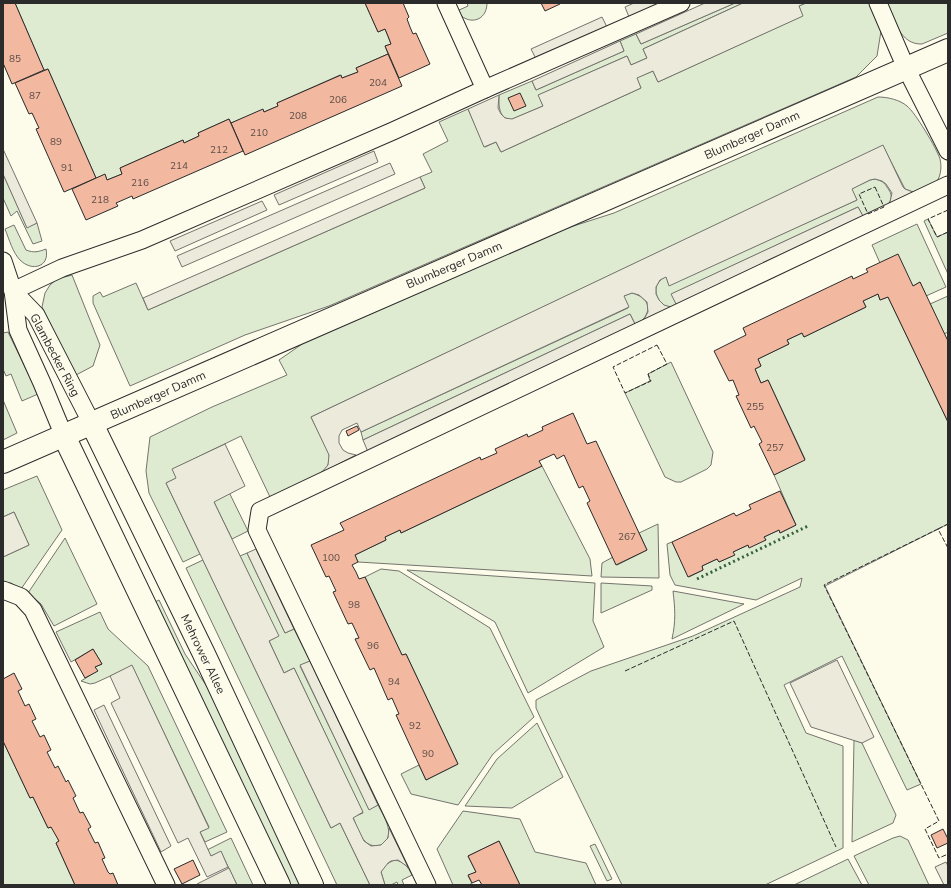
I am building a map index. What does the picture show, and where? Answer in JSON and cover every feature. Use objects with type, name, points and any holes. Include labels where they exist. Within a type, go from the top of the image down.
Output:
[{"type":"main road","name":"Blumberger Damm","points":[[3,462],[948,50]]},
{"type":"main road","name":"Mehrower Allee","points":[[92,424],[204,654],[312,885]]},
{"type":"main road","points":[[64,436],[279,885]]},
{"type":"street","points":[[446,3],[484,89]]},
{"type":"street","points":[[13,291],[62,268],[142,240],[393,131],[484,89],[680,3]]},
{"type":"street","points":[[878,3],[906,68],[948,151]]},
{"type":"street","points":[[426,885],[257,530],[260,512],[948,185]]},
{"type":"street","name":"Glambecker Ring","points":[[3,261],[13,291],[18,330],[64,436]]},
{"type":"street","name":"Glambecker Ring","points":[[13,291],[36,315],[92,424]]},
{"type":"street","points":[[3,590],[21,597],[33,610],[166,885]]},
{"type":"green space","points":[[15,3],[365,3],[378,32],[385,29],[391,44],[385,46],[388,54],[356,68],[358,72],[342,78],[340,75],[277,103],[278,106],[264,112],[263,110],[231,123],[229,119],[198,133],[199,136],[184,143],[183,140],[120,168],[122,174],[107,180],[105,175],[96,178],[48,69],[44,70]]},
{"type":"green space","points":[[467,3],[487,3],[484,14],[476,20],[466,19],[461,16],[457,11],[468,6]]},
{"type":"green space","points":[[735,3],[743,3],[643,49],[647,58],[631,65],[627,56],[539,95],[543,106],[510,120],[501,113],[499,107],[499,95],[532,81],[536,90],[624,51],[620,41],[636,34],[641,44]]},
{"type":"green space","points":[[806,3],[869,3],[881,31],[877,56],[856,77],[329,306],[245,335],[130,386],[93,303],[93,296],[100,292],[103,297],[136,283],[148,310],[425,188],[420,177],[432,172],[423,154],[448,141],[439,122],[468,109],[485,147],[496,142],[501,152],[641,88],[636,78],[653,71],[658,82],[802,16],[799,6]]},
{"type":"green space","points":[[887,3],[948,3],[948,33],[922,44],[914,43],[903,36],[895,23]]},
{"type":"green space","points":[[878,97],[894,99],[907,106],[915,115],[935,147],[941,162],[941,169],[940,176],[932,185],[913,192],[905,189],[883,146],[311,417],[328,451],[329,460],[326,468],[317,475],[270,497],[241,436],[173,469],[177,478],[166,483],[200,554],[183,562],[149,493],[146,471],[150,437],[212,407],[287,375],[279,360],[305,342],[533,239],[614,213]]},
{"type":"green space","points":[[3,174],[27,227],[37,223],[42,241],[33,244],[17,211],[11,216],[3,198]]},
{"type":"green space","points":[[875,179],[884,183],[891,195],[891,200],[888,204],[879,211],[864,218],[858,207],[672,294],[677,306],[663,306],[660,302],[656,294],[656,290],[658,283],[666,276],[669,285],[857,200],[851,189]]},
{"type":"green space","points":[[928,219],[937,237],[948,232],[948,274],[924,221]]},
{"type":"green space","points":[[917,224],[946,287],[926,296],[920,282],[913,286],[880,263],[872,245]]},
{"type":"green space","points":[[14,225],[26,250],[36,252],[46,249],[47,255],[43,264],[35,267],[30,266],[20,260],[15,254],[5,229]]},
{"type":"green space","points":[[72,275],[100,345],[93,366],[76,375],[42,307],[45,293],[50,285],[57,279]]},
{"type":"green space","points":[[632,293],[644,299],[648,307],[645,317],[636,326],[630,314],[363,440],[361,432],[628,308],[623,296]]},
{"type":"green space","points":[[878,294],[880,300],[888,297],[948,422],[948,524],[825,586],[921,784],[907,790],[842,656],[784,685],[806,733],[843,746],[843,848],[765,885],[622,885],[541,719],[536,708],[536,700],[591,671],[693,636],[800,587],[802,578],[756,600],[675,585],[670,575],[667,544],[672,542],[689,577],[703,570],[702,566],[717,559],[719,562],[734,555],[733,552],[748,545],[766,540],[764,537],[779,530],[780,533],[796,525],[774,475],[805,459],[768,380],[761,383],[755,369],[761,366],[758,359],[789,344],[787,340],[802,333],[804,337],[866,307],[863,301]]},
{"type":"green space","points":[[948,296],[948,332],[944,334],[930,304]]},
{"type":"green space","points":[[8,332],[38,394],[22,401],[11,374],[6,376],[3,369],[3,333]]},
{"type":"green space","points":[[671,362],[713,452],[711,465],[707,469],[681,482],[676,482],[665,477],[625,393],[650,381],[648,374]]},
{"type":"green space","points":[[3,400],[17,433],[3,440]]},
{"type":"green space","points":[[542,466],[590,559],[592,576],[358,562],[355,555],[386,540],[385,537],[400,530],[401,533]]},
{"type":"green space","points":[[37,476],[62,530],[21,589],[11,583],[3,582],[3,557],[29,545],[14,512],[3,517],[3,490]]},
{"type":"green space","points":[[226,486],[248,531],[232,539],[214,502],[199,496]]},
{"type":"green space","points":[[658,524],[659,578],[601,577],[602,563],[613,557],[617,565],[647,550],[639,533]]},
{"type":"green space","points":[[65,538],[97,604],[54,626],[41,604],[28,593]]},
{"type":"green space","points":[[247,553],[285,633],[294,629],[310,661],[300,666],[369,809],[378,805],[386,821],[389,832],[388,837],[381,845],[370,845],[359,833],[353,817],[363,813],[294,668],[284,673],[269,641],[278,636],[240,556]]},
{"type":"green space","points":[[203,560],[331,828],[340,823],[370,885],[337,885],[186,568]]},
{"type":"green space","points":[[381,569],[399,571],[490,628],[534,717],[493,754],[458,805],[411,794],[401,774],[419,765],[426,780],[458,764],[406,654],[402,655],[365,577]]},
{"type":"green space","points":[[407,570],[595,583],[593,621],[604,647],[528,693],[495,622]]},
{"type":"green space","points":[[601,583],[652,586],[652,590],[601,613]]},
{"type":"green space","points":[[673,591],[744,604],[672,639],[675,615]]},
{"type":"green space","points":[[159,600],[185,654],[212,694],[304,885],[289,885],[153,603]]},
{"type":"green space","points":[[100,612],[108,629],[148,666],[227,832],[205,842],[200,832],[209,827],[132,666],[95,683],[90,684],[81,681],[97,671],[95,667],[102,664],[93,649],[71,662],[56,632]]},
{"type":"green space","points":[[537,723],[563,777],[512,808],[465,806],[497,759]]},
{"type":"green space","points":[[854,740],[862,743],[896,815],[893,823],[852,842]]},
{"type":"green space","points":[[3,741],[30,798],[33,797],[48,828],[52,827],[59,841],[56,843],[75,885],[3,885]]},
{"type":"green space","points":[[463,811],[520,819],[535,852],[586,863],[596,885],[520,885],[499,841],[468,856],[476,872],[468,876],[472,883],[469,885],[453,885],[437,849]]},
{"type":"green space","points":[[900,836],[908,840],[929,885],[869,885],[854,856]]},
{"type":"green space","points":[[231,838],[253,885],[237,885],[221,852],[211,856],[207,850]]},
{"type":"green space","points":[[595,844],[612,879],[607,881],[590,846]]},
{"type":"green space","points":[[848,859],[862,885],[794,885]]},
{"type":"green space","points":[[394,860],[405,865],[412,875],[402,880],[404,885],[398,885],[397,882],[391,885],[385,885],[381,872],[385,865]]},
{"type":"shaded area","points":[[634,3],[662,3],[629,17],[625,7]]},
{"type":"shaded area","points":[[705,3],[735,3],[641,44],[636,34]]},
{"type":"shaded area","points":[[743,3],[806,3],[799,6],[803,16],[658,82],[653,71],[637,78],[641,88],[501,152],[496,142],[484,147],[468,109],[499,95],[498,108],[501,114],[505,118],[512,119],[543,106],[538,95],[627,56],[631,65],[647,58],[643,49]]},
{"type":"shaded area","points":[[602,17],[607,27],[536,59],[531,49]]},
{"type":"shaded area","points":[[620,41],[624,51],[536,90],[532,81]]},
{"type":"shaded area","points":[[883,145],[903,187],[913,192],[887,208],[892,193],[882,181],[875,179],[870,180],[852,189],[857,200],[669,286],[666,277],[660,280],[656,287],[656,294],[664,305],[671,307],[643,321],[648,312],[647,302],[639,295],[632,293],[624,296],[629,307],[361,432],[357,423],[342,430],[339,436],[339,443],[343,450],[356,455],[321,473],[328,465],[329,455],[311,417]]},
{"type":"shaded area","points":[[3,149],[37,223],[27,228],[3,174]]},
{"type":"shaded area","points":[[374,151],[378,162],[279,205],[274,195]]},
{"type":"shaded area","points":[[390,163],[395,174],[182,267],[177,256]]},
{"type":"shaded area","points":[[420,177],[425,188],[148,310],[143,298]]},
{"type":"shaded area","points":[[262,201],[267,210],[175,251],[170,241]]},
{"type":"shaded area","points":[[858,207],[864,218],[677,306],[671,294]]},
{"type":"shaded area","points":[[630,314],[636,326],[368,452],[363,440]]},
{"type":"shaded area","points":[[225,444],[245,486],[214,502],[279,636],[269,641],[284,673],[294,668],[363,812],[353,818],[364,841],[371,846],[381,845],[388,838],[389,828],[408,867],[398,860],[388,863],[381,872],[385,885],[370,885],[340,823],[331,828],[166,483],[176,478],[172,469]]},
{"type":"shaded area","points":[[14,512],[29,545],[3,557],[3,517]]},
{"type":"shaded area","points":[[256,549],[294,629],[285,633],[247,553]]},
{"type":"shaded area","points":[[837,660],[874,737],[862,743],[811,727],[790,683]]},
{"type":"shaded area","points":[[310,661],[378,805],[369,810],[300,665]]},
{"type":"shaded area","points":[[132,665],[209,828],[200,832],[211,856],[221,851],[228,867],[207,877],[188,838],[178,843],[111,703],[120,698],[110,676]]},
{"type":"shaded area","points":[[104,705],[171,846],[161,852],[94,710]]},
{"type":"shaded area","points":[[946,862],[948,866],[948,885],[944,885],[935,867]]},
{"type":"shaded area","points":[[229,868],[237,885],[197,884]]},
{"type":"building","points":[[3,3],[15,3],[44,70],[12,84],[3,63]]},
{"type":"building","points":[[365,3],[403,3],[409,17],[407,19],[413,34],[416,33],[430,64],[399,78],[385,46],[391,44],[385,29],[378,32]]},
{"type":"building","points":[[541,3],[560,3],[560,4],[545,11]]},
{"type":"building","points":[[388,54],[402,86],[245,155],[231,123],[263,109],[264,112],[278,106],[277,103],[341,75],[342,78],[358,72],[356,68]]},
{"type":"building","points":[[48,69],[96,178],[64,192],[36,129],[39,128],[32,113],[29,114],[15,83]]},
{"type":"building","points":[[520,93],[526,106],[514,111],[508,98]]},
{"type":"building","points":[[229,119],[243,151],[133,199],[132,196],[116,203],[118,206],[86,220],[72,189],[105,174],[107,180],[122,174],[120,168],[183,140],[184,143],[199,136],[198,133]]},
{"type":"building","points":[[898,254],[913,286],[920,282],[948,341],[948,422],[888,297],[880,300],[878,294],[863,301],[866,307],[804,337],[802,333],[787,340],[789,344],[758,359],[761,366],[755,369],[761,383],[768,380],[805,460],[774,475],[759,444],[762,442],[754,426],[751,428],[736,396],[739,395],[733,380],[729,381],[714,351],[746,335],[743,328],[852,276],[853,279],[868,272],[866,269]]},
{"type":"building","points":[[573,413],[587,444],[596,441],[647,550],[616,565],[587,503],[590,501],[583,486],[579,488],[564,455],[557,459],[554,454],[539,461],[542,466],[401,533],[400,530],[385,537],[386,540],[355,555],[358,562],[352,565],[359,579],[365,577],[402,655],[406,654],[458,764],[426,780],[396,715],[399,714],[392,698],[388,700],[374,668],[370,670],[355,639],[359,638],[352,623],[348,624],[333,592],[336,591],[329,576],[326,577],[311,545],[344,530],[340,523],[480,457],[481,460],[497,453],[495,449],[527,434],[528,437],[543,430],[542,427]]},
{"type":"building","points":[[357,426],[359,430],[348,436],[346,431]]},
{"type":"building","points":[[780,491],[796,525],[780,533],[779,530],[764,537],[766,540],[749,548],[748,545],[733,552],[735,555],[719,562],[717,559],[702,566],[703,570],[688,577],[672,542],[734,513],[736,516],[751,509],[749,505]]},
{"type":"building","points":[[93,649],[102,664],[95,667],[98,671],[85,678],[75,660]]},
{"type":"building","points":[[14,673],[22,689],[18,691],[25,706],[29,704],[36,719],[32,721],[40,737],[44,735],[51,750],[47,752],[55,768],[58,766],[66,782],[68,780],[76,796],[73,798],[80,813],[83,812],[91,827],[88,829],[95,843],[98,842],[105,858],[102,859],[108,872],[110,874],[113,873],[118,885],[75,885],[56,843],[59,841],[51,827],[48,828],[33,797],[30,798],[3,741],[3,679]]},
{"type":"building","points":[[943,829],[948,839],[948,843],[937,848],[931,835]]},
{"type":"building","points":[[499,841],[520,885],[482,885],[479,880],[472,883],[468,875],[476,872],[468,856]]},
{"type":"building","points":[[193,860],[200,875],[182,884],[174,869]]},
{"type":"hedge","points":[[697,579],[808,526]]},
{"type":"fence","points":[[875,187],[884,207],[868,214],[859,194],[875,187]]},
{"type":"fence","points":[[948,210],[928,219],[937,237],[948,232]]},
{"type":"fence","points":[[657,345],[667,364],[648,374],[651,381],[625,393],[613,367],[657,345]]},
{"type":"fence","points":[[938,529],[948,524]]},
{"type":"fence","points":[[948,548],[938,529],[824,585],[939,821],[925,829],[939,858],[948,854]]},
{"type":"fence","points":[[625,671],[734,621],[836,847]]}]
